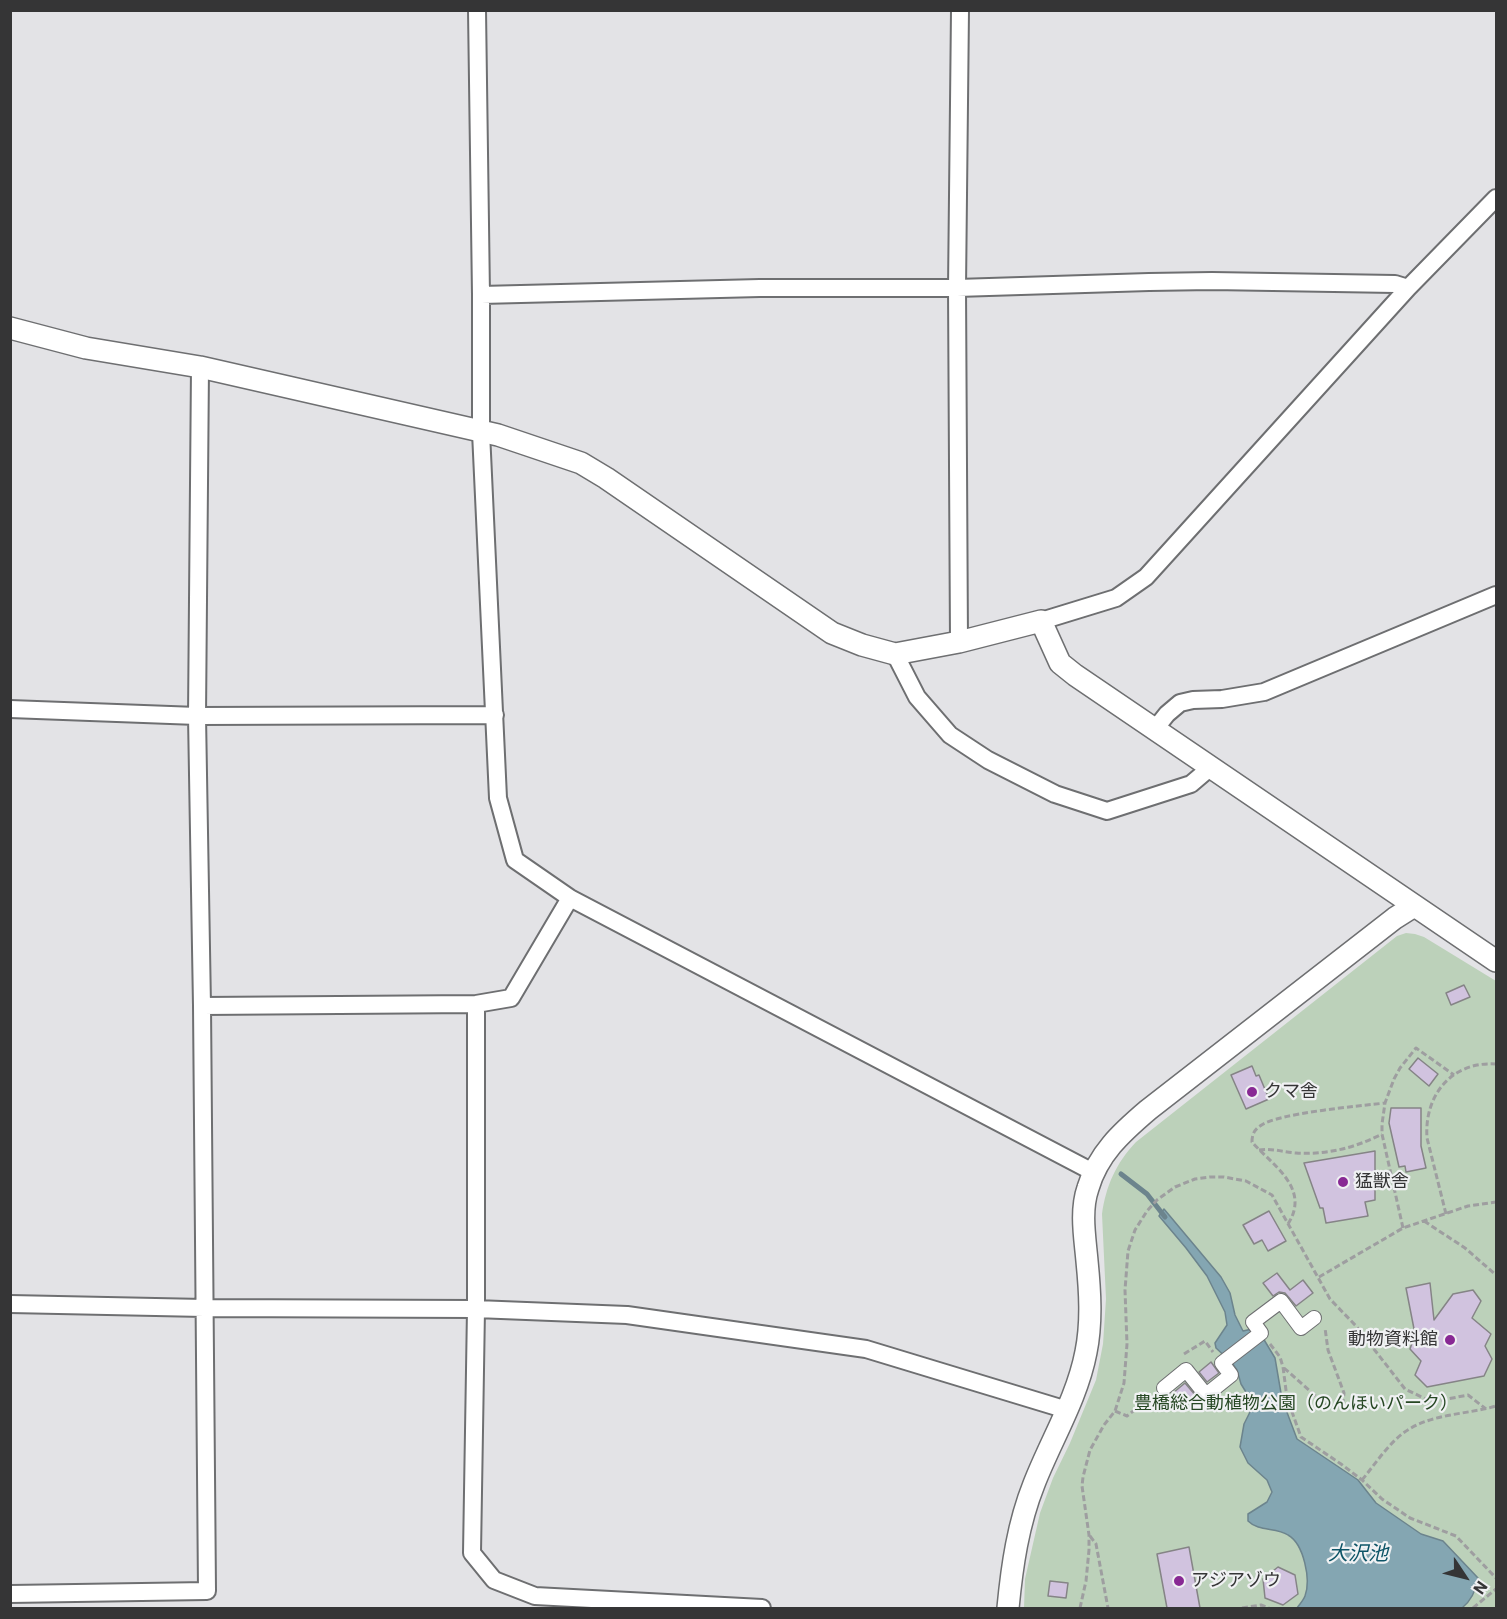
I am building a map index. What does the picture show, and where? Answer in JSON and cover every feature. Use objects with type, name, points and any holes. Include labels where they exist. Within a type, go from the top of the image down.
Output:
[{"type":"street","points":[[477,10],[482,432],[498,798],[515,860],[570,898],[1093,1172]]},
{"type":"street","points":[[959,642],[957,288],[960,10]]},
{"type":"street","points":[[10,328],[86,348],[200,367],[498,435],[581,463],[616,484],[831,633],[895,654],[959,642],[1041,621],[1116,598],[1146,577],[1408,288],[1497,198]]},
{"type":"street","points":[[481,295],[760,288],[957,288],[1212,281],[1395,284],[1408,288]]},
{"type":"street","points":[[14,1599],[207,1592],[197,716],[200,367]]},
{"type":"street","points":[[1155,729],[1180,703],[1264,692],[1497,595]]},
{"type":"street","points":[[1041,621],[1060,663],[1497,961]]},
{"type":"street","points":[[895,654],[917,697],[950,735],[988,760],[1055,794],[1107,811],[1191,784],[1211,767]]},
{"type":"street","points":[[10,709],[197,716],[495,715]]},
{"type":"street","points":[[202,1006],[476,1004],[511,998],[570,898]]},
{"type":"street","points":[[1008,1608],[1012,1568],[1026,1507],[1044,1458],[1080,1377],[1086,1353],[1090,1328],[1090,1292],[1084,1214],[1093,1172],[1111,1144],[1134,1122],[1386,925],[1414,906]]},
{"type":"street","points":[[476,1004],[476,1309],[472,1553],[494,1580],[535,1596],[762,1608]]},
{"type":"street","points":[[1164,1388],[1186,1370],[1206,1395],[1231,1375],[1222,1363],[1261,1333],[1253,1322],[1281,1301],[1301,1328],[1319,1319]]},
{"type":"street","points":[[10,1304],[204,1308],[476,1309],[627,1315],[866,1349],[1067,1410]]},
{"type":"path","points":[[1403,1228],[1382,1134],[1385,1103],[1400,1068],[1416,1048],[1454,1075]]},
{"type":"path","points":[[1446,1214],[1427,1138],[1426,1126],[1431,1103],[1444,1083],[1454,1075],[1473,1066],[1497,1064]]},
{"type":"path","points":[[1288,1224],[1294,1213],[1294,1195],[1278,1167],[1252,1142],[1252,1134],[1261,1125],[1287,1116],[1385,1103]]},
{"type":"path","points":[[1259,1150],[1270,1148],[1295,1153],[1321,1153],[1358,1145],[1382,1134]]},
{"type":"path","points":[[1080,1608],[1089,1566],[1089,1535],[1082,1486],[1090,1450],[1115,1411],[1122,1392],[1127,1335],[1125,1290],[1128,1251],[1138,1223],[1151,1205],[1168,1191],[1188,1181],[1210,1177],[1232,1178],[1253,1184],[1272,1195],[1330,1299],[1356,1326],[1404,1389],[1432,1402],[1468,1395],[1486,1409]]},
{"type":"path","points":[[1492,1202],[1497,1197]]},
{"type":"path","points":[[1318,1277],[1403,1228],[1468,1206],[1497,1202]]},
{"type":"path","points":[[1424,1221],[1465,1248],[1497,1275]]},
{"type":"path","points":[[1283,1367],[1327,1406],[1336,1407],[1343,1402],[1344,1394],[1319,1319]]},
{"type":"path","points":[[1269,1342],[1280,1357],[1287,1398],[1301,1437],[1341,1464],[1382,1499],[1410,1518],[1456,1536],[1497,1578]]},
{"type":"path","points":[[1115,1411],[1127,1416],[1142,1404]]},
{"type":"path","points":[[1362,1480],[1403,1433],[1436,1418],[1497,1406]]},
{"type":"path","points":[[1089,1535],[1096,1544],[1108,1608]]},
{"type":"path","points":[[1473,1608],[1497,1589]]},
{"type":"path","points":[[1242,1608],[1261,1605],[1269,1608]]},
{"type":"green space","name":"豊橋総合動植物公園（のんほいパーク）","points":[[1406,933],[1424,937],[1496,981],[1496,1608],[1024,1608],[1025,1579],[1040,1513],[1096,1380],[1103,1344],[1106,1299],[1102,1214],[1109,1184],[1118,1167],[1136,1142],[1397,936]]},
{"type":"water","name":"大沢池","points":[[1164,1209],[1221,1277],[1230,1293],[1235,1315],[1243,1331],[1252,1329],[1263,1338],[1275,1358],[1282,1399],[1297,1439],[1358,1480],[1376,1503],[1421,1534],[1443,1541],[1478,1578],[1473,1595],[1462,1608],[1297,1608],[1307,1589],[1305,1563],[1298,1546],[1288,1535],[1257,1527],[1248,1521],[1248,1514],[1267,1502],[1272,1492],[1267,1480],[1248,1463],[1240,1447],[1244,1424],[1252,1408],[1237,1370],[1216,1348],[1215,1343],[1227,1325],[1225,1312],[1207,1276],[1159,1216]]},
{"type":"building","points":[[1464,985],[1470,997],[1451,1005],[1446,993]]},
{"type":"building","points":[[1418,1058],[1438,1074],[1429,1086],[1409,1069]]},
{"type":"building","name":"クマ舎","points":[[1252,1066],[1256,1076],[1259,1075],[1269,1099],[1246,1109],[1231,1075]]},
{"type":"building","points":[[1391,1108],[1421,1108],[1421,1146],[1426,1168],[1406,1172],[1405,1166],[1399,1167],[1389,1123]]},
{"type":"building","name":"猛獣舎","points":[[1375,1151],[1375,1200],[1365,1202],[1368,1216],[1326,1223],[1323,1208],[1320,1208],[1304,1163]]},
{"type":"building","points":[[1269,1211],[1286,1241],[1268,1251],[1262,1240],[1254,1244],[1243,1225]]},
{"type":"building","points":[[1277,1273],[1290,1290],[1303,1280],[1313,1293],[1296,1306],[1285,1293],[1279,1292],[1273,1296],[1263,1283]]},
{"type":"building","name":"動物資料館","points":[[1430,1283],[1434,1320],[1453,1294],[1473,1290],[1481,1301],[1472,1318],[1491,1334],[1485,1346],[1492,1359],[1484,1376],[1427,1387],[1415,1375],[1421,1361],[1410,1349],[1415,1334],[1406,1288]]},
{"type":"building","points":[[1211,1362],[1219,1373],[1207,1382],[1199,1372]]},
{"type":"building","points":[[1185,1383],[1196,1396],[1183,1406],[1173,1393]]},
{"type":"building","name":"アジアゾウ","points":[[1189,1547],[1200,1608],[1167,1608],[1157,1554]]},
{"type":"building","points":[[1278,1567],[1295,1575],[1298,1594],[1283,1605],[1265,1598],[1263,1579]]},
{"type":"building","points":[[1050,1581],[1068,1583],[1066,1598],[1048,1596]]},
{"type":"waterway","points":[[1121,1174],[1147,1194],[1165,1217]]},
{"type":"place","name":"クマ舎","points":[[1252,1092]]},
{"type":"place","name":"猛獣舎","points":[[1343,1182]]},
{"type":"place","name":"動物資料館","points":[[1450,1340]]},
{"type":"place","name":"アジアゾウ","points":[[1179,1581]]}]
